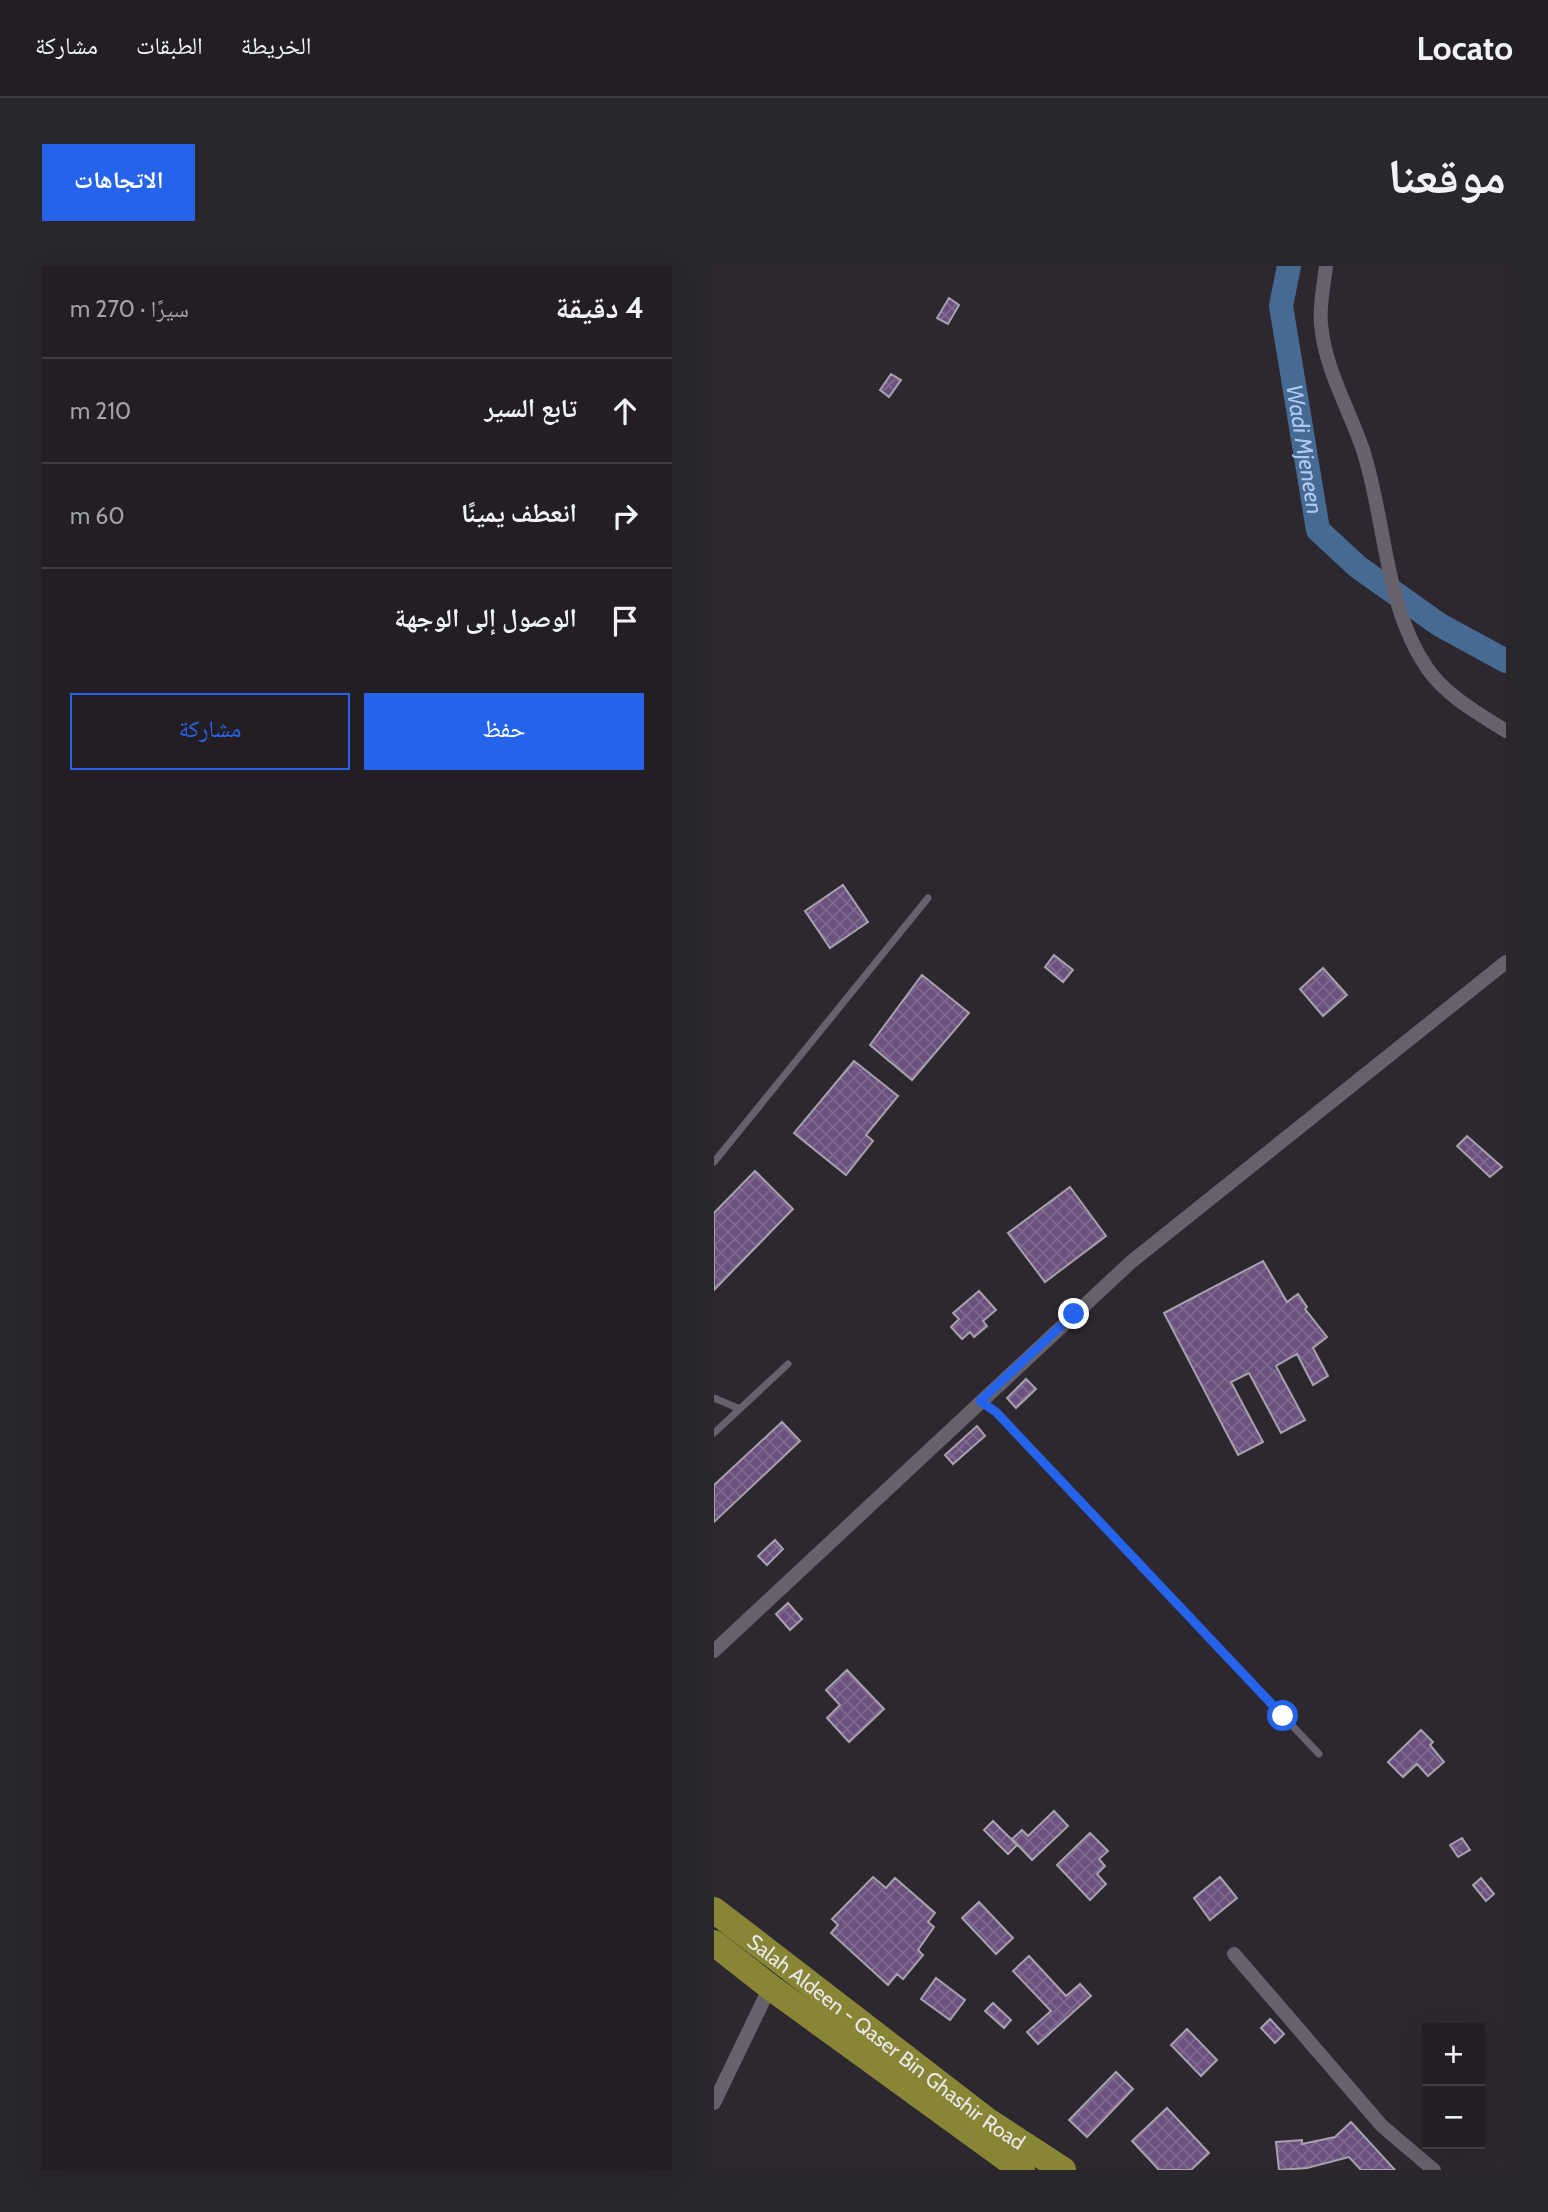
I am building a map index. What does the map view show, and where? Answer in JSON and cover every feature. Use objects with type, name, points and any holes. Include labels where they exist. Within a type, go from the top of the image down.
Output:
[{"type":"highway","name":"Salah Aldeen - Qaser Bin Ghashir Road","points":[[714,1910],[988,2120],[1063,2170]]},
{"type":"highway","points":[[714,1942],[770,1987],[1022,2170]]},
{"type":"street","points":[[1326,266],[1321,323],[1328,360],[1362,447],[1375,492],[1399,608],[1409,637],[1428,670],[1448,692],[1506,731]]},
{"type":"street","points":[[714,1651],[1131,1262],[1506,962]]},
{"type":"street","points":[[1234,1954],[1382,2126],[1434,2170]]},
{"type":"street","points":[[714,2104],[770,1987]]},
{"type":"lane","points":[[714,1162],[928,898]]},
{"type":"lane","points":[[714,1433],[788,1364]]},
{"type":"lane","points":[[714,1398],[740,1409]]},
{"type":"lane","points":[[980,1401],[1006,1422],[1319,1754]]},
{"type":"building","points":[[949,298],[959,305],[948,324],[937,318]]},
{"type":"building","points":[[891,374],[901,380],[889,397],[880,390]]},
{"type":"building","points":[[843,885],[868,922],[830,948],[805,911]]},
{"type":"building","points":[[1054,955],[1073,970],[1063,982],[1045,967]]},
{"type":"building","points":[[1323,968],[1347,995],[1323,1016],[1300,989]]},
{"type":"building","points":[[922,975],[969,1013],[912,1080],[870,1045]]},
{"type":"building","points":[[854,1061],[898,1096],[866,1135],[873,1141],[846,1175],[794,1133]]},
{"type":"building","points":[[1467,1136],[1502,1167],[1490,1177],[1457,1146]]},
{"type":"building","points":[[755,1171],[793,1209],[714,1290],[714,1213]]},
{"type":"building","points":[[1070,1187],[1106,1236],[1045,1282],[1008,1233]]},
{"type":"building","points":[[1263,1261],[1287,1302],[1298,1294],[1307,1307],[1305,1309],[1327,1337],[1313,1348],[1328,1376],[1313,1385],[1297,1354],[1276,1366],[1305,1420],[1281,1433],[1249,1373],[1231,1382],[1263,1442],[1238,1455],[1164,1313]]},
{"type":"building","points":[[979,1291],[996,1310],[983,1321],[987,1326],[974,1337],[970,1332],[962,1339],[951,1327],[959,1319],[953,1313]]},
{"type":"building","points":[[1026,1379],[1036,1389],[1016,1408],[1007,1398]]},
{"type":"building","points":[[782,1422],[800,1441],[714,1522],[714,1485]]},
{"type":"building","points":[[977,1426],[985,1436],[953,1464],[945,1455]]},
{"type":"building","points":[[775,1540],[783,1549],[767,1565],[758,1556]]},
{"type":"building","points":[[788,1603],[802,1619],[790,1630],[776,1614]]},
{"type":"building","points":[[847,1670],[884,1709],[849,1742],[827,1718],[840,1705],[826,1690]]},
{"type":"building","points":[[1421,1730],[1433,1742],[1430,1745],[1444,1762],[1428,1776],[1417,1764],[1403,1777],[1388,1762]]},
{"type":"building","points":[[1054,1811],[1068,1826],[1032,1860],[1012,1839],[1022,1830],[1028,1836]]},
{"type":"building","points":[[993,1821],[1017,1845],[1008,1854],[984,1830]]},
{"type":"building","points":[[1090,1833],[1108,1851],[1099,1859],[1105,1866],[1097,1874],[1106,1884],[1090,1900],[1057,1865]]},
{"type":"building","points":[[1462,1838],[1470,1850],[1458,1857],[1450,1845]]},
{"type":"building","points":[[873,1877],[886,1888],[895,1878],[935,1913],[928,1922],[934,1927],[918,1950],[923,1955],[903,1979],[897,1974],[888,1985],[831,1933],[838,1925],[832,1919]]},
{"type":"building","points":[[1220,1877],[1237,1898],[1210,1920],[1194,1898]]},
{"type":"building","points":[[1481,1878],[1494,1894],[1486,1901],[1473,1885]]},
{"type":"building","points":[[979,1902],[1013,1938],[996,1954],[962,1918]]},
{"type":"building","points":[[1029,1956],[1066,1996],[1080,1984],[1091,1996],[1038,2044],[1027,2032],[1051,2011],[1013,1971]]},
{"type":"building","points":[[936,1978],[965,2000],[950,2020],[921,1999]]},
{"type":"building","points":[[993,2003],[1011,2020],[1004,2028],[985,2011]]},
{"type":"building","points":[[1270,2019],[1284,2034],[1275,2043],[1261,2028]]},
{"type":"building","points":[[1187,2029],[1217,2060],[1201,2076],[1171,2045]]},
{"type":"building","points":[[1116,2072],[1133,2089],[1087,2137],[1069,2120]]},
{"type":"building","points":[[1167,2108],[1209,2153],[1191,2170],[1159,2170],[1132,2141]]},
{"type":"building","points":[[1351,2122],[1395,2170],[1361,2170],[1349,2157],[1307,2168],[1279,2170],[1276,2142],[1302,2140],[1302,2144],[1335,2137]]},
{"type":"waterway","name":"Wadi Mjeneen","points":[[1289,266],[1281,306],[1318,530],[1358,567],[1440,625],[1506,661]]},
{"type":"route","points":[[1074,1314],[980,1401],[996,1412],[1283,1716]]}]
